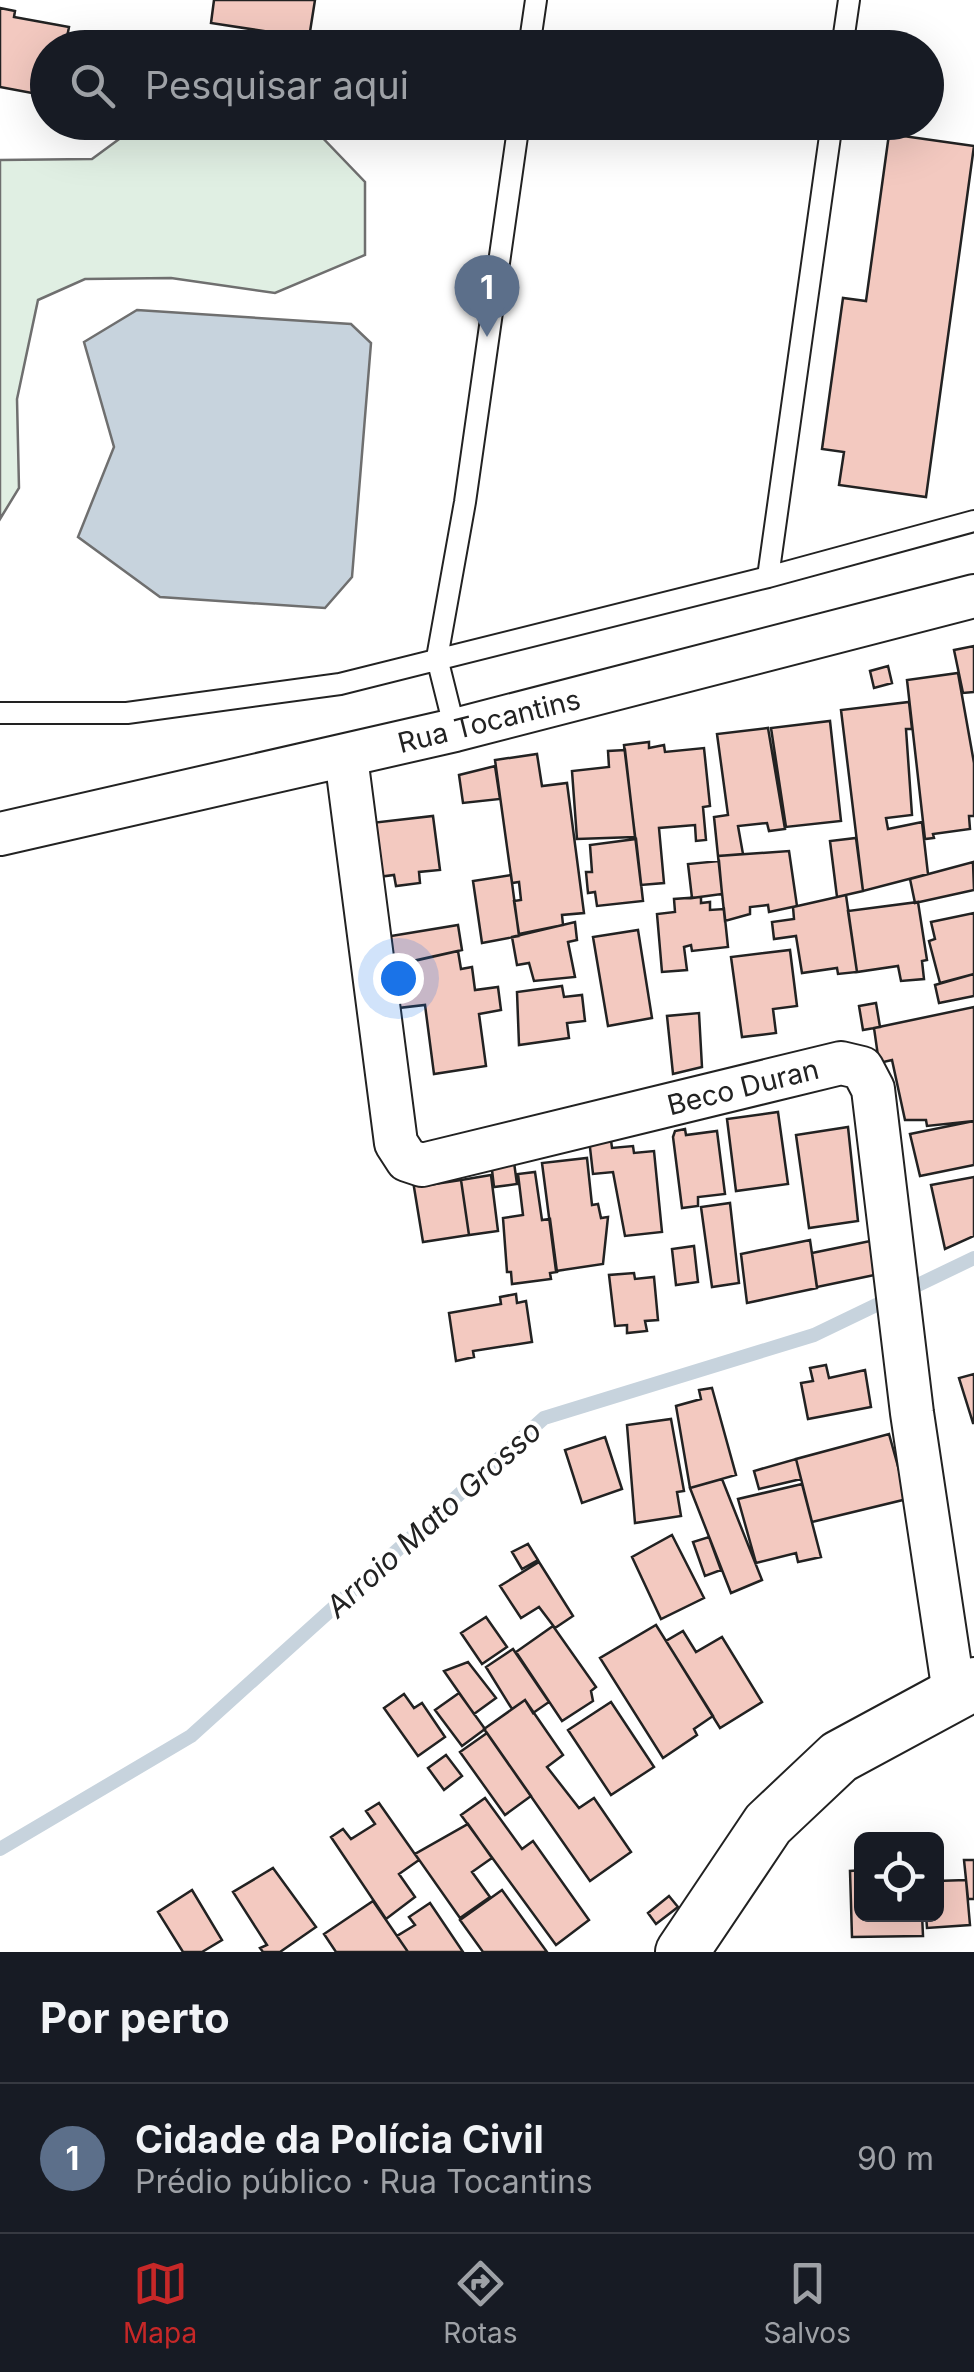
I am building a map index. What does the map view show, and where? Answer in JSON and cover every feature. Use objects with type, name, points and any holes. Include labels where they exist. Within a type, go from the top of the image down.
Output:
[{"type":"street","name":"Rua Tocantins","points":[[0,834],[346,757],[974,596]]},
{"type":"street","name":"Beco Duran","points":[[346,757],[396,1143],[407,1160],[422,1165],[841,1063],[862,1068],[872,1089],[906,1346],[964,1688]]},
{"type":"street","points":[[682,1952],[768,1824],[839,1757],[964,1688]]},
{"type":"lane","points":[[532,30],[536,0]]},
{"type":"lane","points":[[845,30],[849,0]]},
{"type":"lane","points":[[456,730],[437,658],[465,502],[516,140]]},
{"type":"lane","points":[[768,576],[829,140]]},
{"type":"lane","points":[[0,713],[127,714],[340,684],[974,521]]},
{"type":"green space","points":[[118,140],[325,140],[365,182],[365,255],[275,293],[171,278],[85,279],[38,300],[17,399],[19,488],[0,519],[0,160],[92,159]]},
{"type":"shaded area","points":[[137,310],[351,324],[371,343],[352,577],[325,608],[160,597],[78,537],[114,447],[84,342]]},
{"type":"building","points":[[214,0],[315,0],[310,30],[257,30],[211,23]]},
{"type":"building","points":[[0,8],[15,11],[14,17],[69,27],[30,30],[30,93],[0,87]]},
{"type":"building","points":[[888,140],[932,140],[974,146],[926,497],[839,485],[844,452],[822,449],[843,298],[866,301]]},
{"type":"building","points":[[974,646],[974,692],[963,693],[954,650]]},
{"type":"building","points":[[888,666],[892,683],[874,688],[870,671]]},
{"type":"building","points":[[958,673],[974,763],[974,816],[969,816],[970,829],[933,834],[934,838],[925,839],[907,680]]},
{"type":"building","points":[[909,702],[912,729],[906,729],[912,815],[886,818],[888,829],[922,822],[928,874],[863,891],[841,710]]},
{"type":"building","points":[[830,721],[841,821],[786,827],[771,728]]},
{"type":"building","points":[[768,728],[785,829],[769,831],[767,823],[738,826],[743,854],[718,856],[714,817],[728,815],[717,734]]},
{"type":"building","points":[[649,742],[649,748],[664,745],[665,752],[704,748],[710,806],[703,807],[706,840],[696,841],[695,825],[659,828],[664,883],[641,885],[624,745]]},
{"type":"building","points":[[625,750],[635,837],[577,839],[572,771],[609,767],[608,751]]},
{"type":"building","points":[[537,754],[542,786],[567,783],[584,913],[562,915],[563,925],[519,934],[514,901],[521,900],[519,882],[512,883],[495,760]]},
{"type":"building","points":[[495,766],[500,799],[463,803],[459,775]]},
{"type":"building","points":[[433,816],[440,870],[419,872],[420,883],[396,886],[394,875],[378,877],[371,823]]},
{"type":"building","points":[[856,838],[863,891],[837,897],[830,841]]},
{"type":"building","points":[[636,839],[643,901],[597,906],[595,892],[588,893],[586,872],[592,872],[590,845]]},
{"type":"building","points":[[789,851],[797,906],[769,912],[768,905],[750,907],[750,914],[725,921],[718,856]]},
{"type":"building","points":[[719,861],[722,894],[692,898],[688,864]]},
{"type":"building","points":[[973,862],[974,890],[915,903],[910,879]]},
{"type":"building","points":[[511,875],[519,936],[482,943],[473,881]]},
{"type":"building","points":[[846,895],[857,972],[838,974],[837,968],[802,973],[796,936],[774,939],[772,922],[794,919],[793,907]]},
{"type":"building","points":[[701,897],[701,903],[710,902],[710,910],[724,909],[728,947],[692,951],[691,945],[684,947],[687,970],[662,972],[657,914],[675,912],[674,899]]},
{"type":"building","points":[[918,902],[927,960],[922,961],[924,979],[901,981],[898,966],[857,972],[848,911]]},
{"type":"building","points":[[974,913],[974,974],[940,983],[929,941],[935,939],[931,922]]},
{"type":"building","points":[[575,922],[577,940],[568,942],[575,977],[534,981],[529,963],[517,965],[512,937]]},
{"type":"building","points":[[458,925],[462,950],[390,966],[385,937]]},
{"type":"building","points":[[638,930],[652,1018],[608,1026],[593,937]]},
{"type":"building","points":[[790,950],[797,1006],[773,1009],[776,1033],[742,1037],[731,957]]},
{"type":"building","points":[[458,951],[461,969],[472,967],[475,990],[498,987],[501,1010],[479,1014],[486,1066],[434,1074],[425,1005],[398,1008],[392,966]]},
{"type":"building","points":[[974,974],[974,996],[939,1003],[935,985]]},
{"type":"building","points":[[562,986],[564,997],[582,995],[585,1021],[567,1023],[569,1038],[519,1045],[517,992]]},
{"type":"building","points":[[876,1003],[880,1027],[863,1030],[859,1006]]},
{"type":"building","points":[[974,1007],[974,1121],[927,1126],[926,1120],[905,1120],[892,1060],[879,1063],[874,1028]]},
{"type":"building","points":[[699,1013],[702,1067],[673,1074],[667,1016]]},
{"type":"building","points":[[778,1112],[788,1184],[736,1191],[727,1119]]},
{"type":"building","points":[[974,1121],[974,1165],[920,1176],[910,1134]]},
{"type":"building","points":[[609,1125],[612,1148],[633,1146],[634,1153],[654,1151],[662,1232],[625,1236],[613,1172],[593,1174],[588,1130]]},
{"type":"building","points":[[848,1127],[858,1221],[809,1228],[796,1135]]},
{"type":"building","points":[[685,1129],[686,1135],[717,1131],[725,1194],[698,1197],[698,1206],[682,1208],[673,1137],[675,1131]]},
{"type":"building","points":[[512,1148],[517,1184],[494,1187],[490,1153]]},
{"type":"building","points":[[587,1158],[592,1205],[598,1204],[601,1218],[608,1217],[603,1264],[556,1271],[542,1163]]},
{"type":"building","points":[[535,1172],[542,1220],[550,1219],[557,1272],[550,1273],[551,1279],[512,1284],[511,1272],[507,1272],[503,1218],[523,1215],[518,1174]]},
{"type":"building","points":[[412,1175],[429,1185],[461,1180],[469,1235],[423,1242]]},
{"type":"building","points":[[491,1175],[498,1231],[469,1235],[461,1180]]},
{"type":"building","points":[[974,1177],[974,1236],[945,1249],[931,1185]]},
{"type":"building","points":[[730,1203],[739,1283],[712,1287],[701,1207]]},
{"type":"building","points":[[880,1239],[884,1273],[817,1287],[812,1253]]},
{"type":"building","points":[[810,1240],[817,1288],[747,1303],[741,1254]]},
{"type":"building","points":[[694,1246],[698,1282],[676,1285],[672,1249]]},
{"type":"building","points":[[634,1273],[635,1279],[654,1277],[658,1320],[645,1321],[647,1331],[627,1333],[627,1325],[615,1326],[609,1275]]},
{"type":"building","points":[[516,1294],[517,1303],[526,1301],[532,1342],[473,1351],[474,1357],[456,1361],[449,1313],[501,1304],[500,1297]]},
{"type":"building","points":[[826,1365],[829,1378],[865,1370],[871,1407],[808,1419],[801,1383],[813,1381],[810,1368]]},
{"type":"building","points":[[974,1374],[974,1423],[973,1423],[959,1378]]},
{"type":"building","points":[[712,1388],[736,1475],[690,1488],[676,1406],[701,1399],[699,1390]]},
{"type":"building","points":[[671,1419],[684,1491],[677,1492],[681,1516],[635,1523],[627,1425]]},
{"type":"building","points":[[889,1434],[907,1499],[812,1522],[796,1459]]},
{"type":"building","points":[[605,1437],[622,1489],[582,1503],[565,1450]]},
{"type":"building","points":[[796,1459],[801,1479],[759,1489],[754,1471]]},
{"type":"building","points":[[722,1479],[762,1580],[731,1593],[690,1488]]},
{"type":"building","points":[[802,1484],[821,1557],[798,1562],[796,1553],[756,1563],[738,1499]]},
{"type":"building","points":[[672,1535],[704,1598],[661,1619],[632,1557]]},
{"type":"building","points":[[709,1537],[721,1570],[705,1576],[693,1542]]},
{"type":"building","points":[[528,1544],[538,1560],[522,1569],[512,1552]]},
{"type":"building","points":[[539,1562],[573,1616],[555,1628],[539,1607],[521,1618],[500,1586]]},
{"type":"building","points":[[486,1617],[507,1647],[482,1664],[461,1633]]},
{"type":"building","points":[[656,1625],[713,1716],[694,1729],[697,1735],[663,1758],[600,1658]]},
{"type":"building","points":[[553,1626],[596,1687],[591,1691],[593,1701],[562,1721],[516,1652]]},
{"type":"building","points":[[683,1631],[696,1652],[722,1637],[762,1702],[720,1728],[666,1641]]},
{"type":"building","points":[[513,1649],[549,1702],[533,1713],[525,1700],[512,1709],[486,1667]]},
{"type":"building","points":[[468,1662],[496,1698],[474,1714],[444,1671]]},
{"type":"building","points":[[459,1693],[485,1729],[462,1746],[435,1710]]},
{"type":"building","points":[[404,1694],[414,1708],[422,1703],[445,1737],[418,1756],[384,1708]]},
{"type":"building","points":[[525,1700],[563,1755],[547,1767],[579,1808],[594,1798],[631,1852],[590,1881],[484,1729]]},
{"type":"building","points":[[611,1702],[654,1767],[611,1795],[568,1730]]},
{"type":"building","points":[[487,1733],[531,1796],[505,1815],[460,1752]]},
{"type":"building","points":[[446,1755],[462,1776],[444,1790],[428,1768]]},
{"type":"building","points":[[485,1798],[522,1849],[533,1841],[589,1920],[556,1945],[461,1815]]},
{"type":"building","points":[[379,1803],[419,1860],[399,1874],[415,1897],[386,1919],[331,1837],[343,1829],[351,1839],[375,1824],[366,1811]]},
{"type":"building","points":[[468,1824],[492,1858],[472,1872],[490,1897],[460,1918],[415,1854]]},
{"type":"building","points":[[964,1860],[974,1860],[974,1899],[968,1899]]},
{"type":"building","points":[[273,1868],[316,1927],[280,1952],[263,1952],[260,1948],[267,1945],[233,1892]]},
{"type":"building","points":[[850,1871],[854,1871],[854,1922],[922,1922],[923,1936],[852,1937]]},
{"type":"building","points":[[966,1880],[970,1925],[927,1928],[927,1922],[944,1922],[944,1881]]},
{"type":"building","points":[[192,1890],[222,1940],[202,1952],[183,1952],[158,1912]]},
{"type":"building","points":[[502,1890],[547,1952],[483,1952],[460,1920]]},
{"type":"building","points":[[669,1896],[678,1907],[656,1924],[648,1913]]},
{"type":"building","points":[[373,1901],[408,1952],[336,1952],[324,1934]]},
{"type":"building","points":[[430,1903],[463,1952],[408,1952],[397,1936],[415,1925],[409,1917]]},
{"type":"waterway","name":"Arroio Mato Grosso","points":[[0,1849],[191,1736],[544,1418],[814,1335],[974,1258]]},
{"type":"place","name":"Cidade da Polícia Civil","points":[[487,337]]}]
